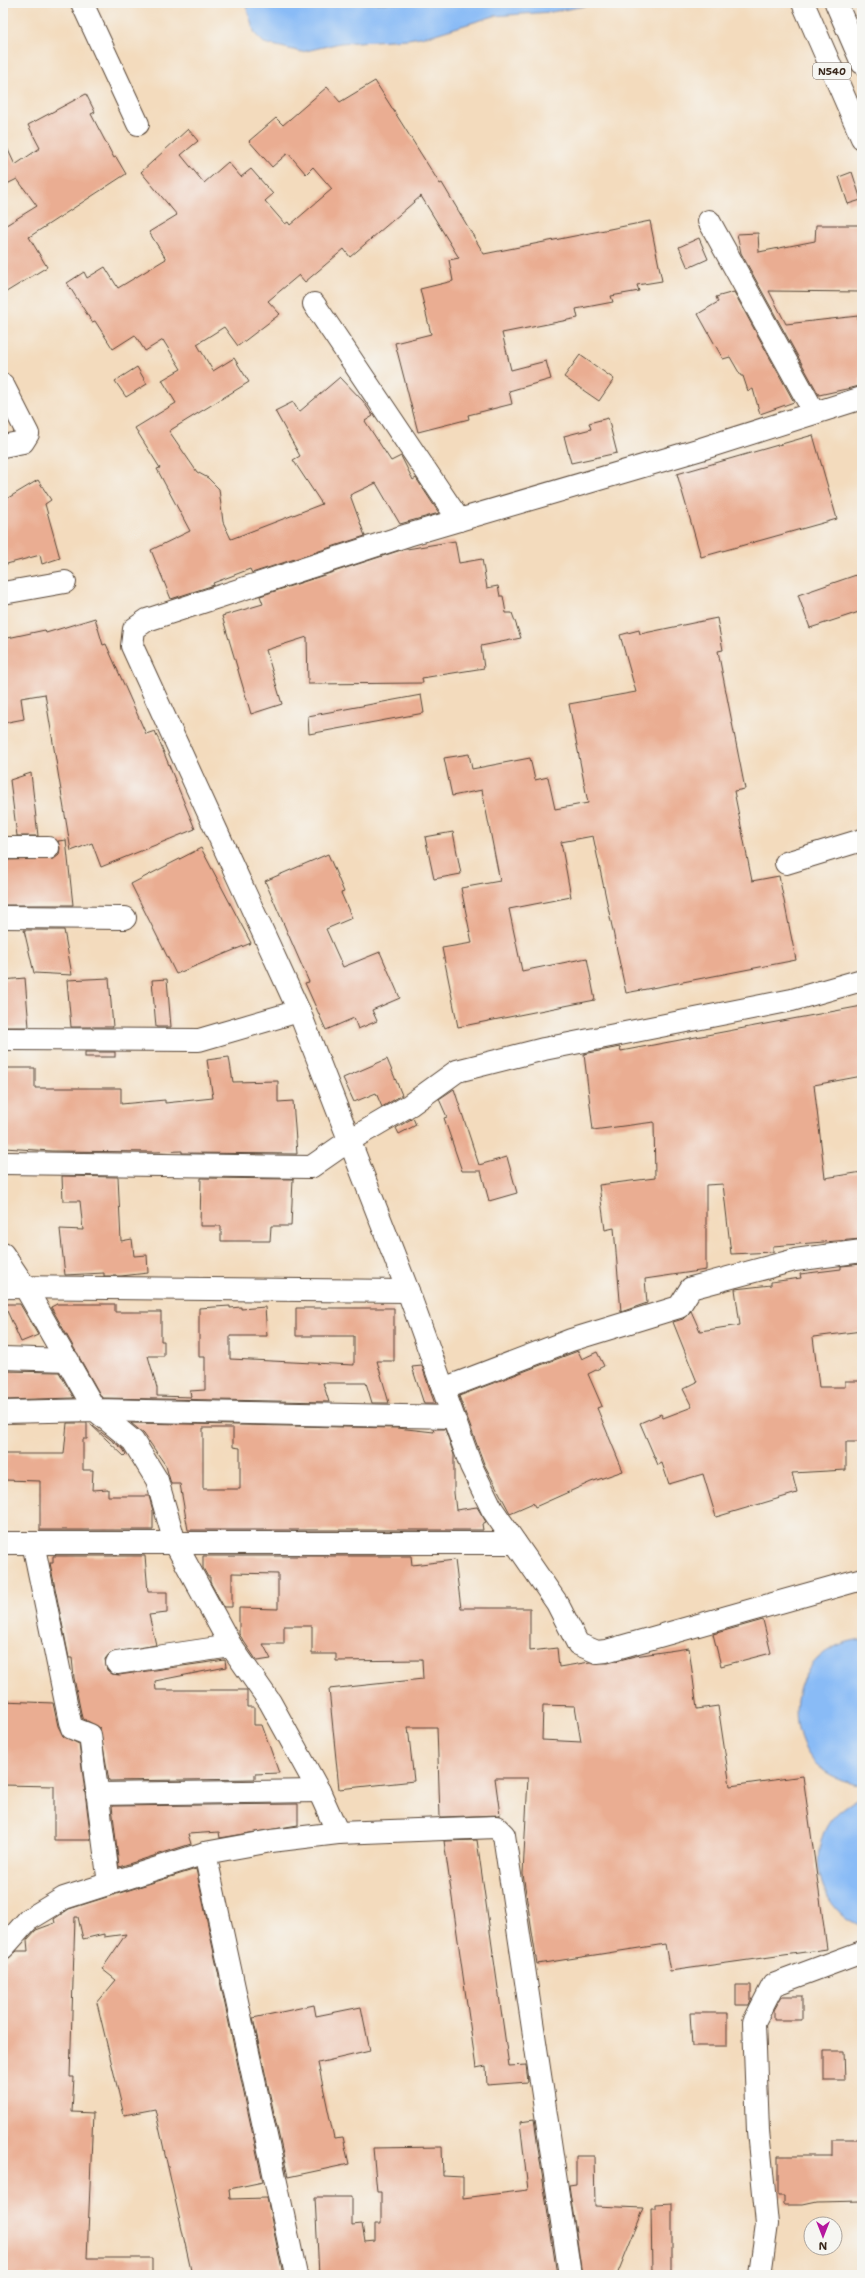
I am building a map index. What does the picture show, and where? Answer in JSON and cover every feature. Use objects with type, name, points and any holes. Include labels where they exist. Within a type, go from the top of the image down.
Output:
[{"type":"main road","points":[[82,3],[138,124]]},
{"type":"main road","name":"N540","points":[[803,3],[862,138]]},
{"type":"main road","name":"N540","points":[[836,3],[862,62]]},
{"type":"main road","points":[[709,221],[814,412]]},
{"type":"main road","points":[[314,304],[459,520]]},
{"type":"main road","points":[[3,385],[28,434],[23,442],[3,446]]},
{"type":"main road","points":[[862,398],[701,449],[459,520],[146,620],[134,629],[132,646],[299,1011],[408,1291],[471,1466],[488,1502],[556,1603],[578,1644],[596,1652],[692,1628],[862,1579]]},
{"type":"main road","points":[[3,593],[65,582]]},
{"type":"main road","points":[[786,863],[862,840]]},
{"type":"main road","points":[[3,848],[48,848]]},
{"type":"main road","points":[[3,917],[125,918]]},
{"type":"main road","points":[[3,1163],[311,1167],[350,1140],[410,1105],[457,1071],[544,1049],[792,1000],[862,980]]},
{"type":"main road","points":[[3,1039],[199,1040],[299,1011]]},
{"type":"main road","points":[[443,1388],[571,1340],[679,1307],[691,1288],[795,1260],[862,1251]]},
{"type":"main road","points":[[3,1254],[25,1287],[68,1360],[95,1410],[133,1441],[157,1480],[175,1544],[231,1646],[270,1702],[319,1790],[338,1833]]},
{"type":"main road","points":[[3,1287],[408,1291]]},
{"type":"main road","points":[[3,1358],[68,1360]]},
{"type":"main road","points":[[3,1412],[95,1410],[453,1417]]},
{"type":"main road","points":[[3,1543],[515,1544]]},
{"type":"main road","points":[[33,1543],[70,1722],[72,1728],[90,1735],[109,1884]]},
{"type":"main road","points":[[117,1663],[231,1646]]},
{"type":"main road","points":[[97,1794],[319,1790]]},
{"type":"main road","points":[[4,1944],[28,1920],[64,1898],[205,1853],[271,1841],[338,1833],[496,1827],[504,1835],[570,2275]]},
{"type":"main road","points":[[205,1853],[296,2275]]},
{"type":"main road","points":[[760,2275],[767,2224],[758,2132],[754,2022],[773,1985],[862,1952]]},
{"type":"water","points":[[245,3],[602,3],[551,12],[494,16],[432,35],[408,39],[340,43],[302,52],[264,43],[255,34]]},
{"type":"water","points":[[862,1639],[862,1786],[860,1786],[831,1775],[816,1764],[807,1752],[800,1738],[796,1708],[798,1693],[804,1678],[812,1665],[823,1654],[832,1648],[847,1642]]},
{"type":"water","points":[[862,1796],[862,1926],[848,1919],[837,1910],[829,1898],[822,1884],[819,1870],[819,1855],[821,1840],[830,1821],[843,1809]]},
{"type":"building","points":[[375,81],[440,184],[442,183],[484,254],[650,221],[662,281],[637,285],[639,291],[611,296],[613,302],[576,309],[578,318],[502,333],[511,370],[546,361],[551,379],[509,391],[512,404],[468,415],[469,419],[418,432],[395,343],[431,334],[420,289],[453,281],[449,260],[459,258],[421,196],[350,257],[344,249],[305,282],[299,275],[268,301],[280,314],[238,346],[224,327],[197,344],[213,371],[234,358],[249,382],[169,431],[197,472],[208,478],[219,489],[223,522],[231,539],[322,504],[293,460],[300,456],[275,411],[293,402],[299,412],[340,377],[363,401],[373,416],[365,421],[391,461],[401,456],[413,480],[416,478],[439,513],[400,524],[376,483],[350,495],[365,536],[252,573],[250,569],[213,583],[214,585],[171,599],[151,550],[190,531],[157,469],[160,468],[135,428],[176,403],[162,380],[181,369],[163,340],[145,351],[135,335],[113,349],[95,321],[92,322],[67,283],[84,272],[87,278],[105,267],[118,288],[166,259],[149,232],[177,215],[141,172],[188,129],[198,141],[181,155],[204,183],[228,162],[241,177],[251,169],[273,194],[265,201],[285,224],[288,222],[290,225],[332,189],[313,167],[306,174],[288,153],[272,167],[249,141],[276,118],[283,125],[327,87],[340,102]]},
{"type":"building","points":[[86,94],[95,112],[91,114],[114,158],[116,157],[126,174],[29,237],[47,267],[3,294],[3,227],[37,206],[17,179],[3,186],[3,139],[15,165],[40,148],[28,125]]},
{"type":"building","points":[[852,172],[861,200],[848,204],[839,177]]},
{"type":"building","points":[[816,225],[860,225],[860,239],[862,239],[862,292],[769,291],[786,324],[858,316],[858,350],[862,355],[860,386],[819,395],[741,253],[737,234],[758,233],[759,252],[815,241]]},
{"type":"building","points":[[699,238],[708,259],[688,268],[679,247]]},
{"type":"building","points":[[734,292],[794,402],[760,414],[753,389],[748,391],[743,376],[741,376],[730,357],[723,359],[698,314],[718,302],[716,297]]},
{"type":"building","points":[[580,355],[614,379],[599,401],[564,377]]},
{"type":"building","points":[[137,367],[147,384],[126,397],[115,381]]},
{"type":"building","points":[[608,418],[617,453],[571,463],[564,436],[591,429],[589,423]]},
{"type":"building","points":[[813,435],[837,519],[701,557],[677,474]]},
{"type":"building","points":[[38,480],[51,500],[45,504],[60,558],[42,564],[40,555],[3,565],[3,501]]},
{"type":"building","points":[[455,541],[459,563],[482,559],[487,588],[498,586],[500,596],[503,596],[506,613],[512,613],[521,638],[481,646],[484,668],[422,678],[423,683],[308,684],[307,637],[266,650],[282,704],[251,714],[222,616],[263,604],[260,596],[401,550]]},
{"type":"building","points":[[862,573],[862,611],[810,628],[798,595]]},
{"type":"building","points":[[95,618],[103,645],[106,644],[146,734],[155,731],[195,829],[101,867],[92,843],[71,851],[45,694],[21,698],[24,719],[3,723],[3,639],[45,630],[46,633]]},
{"type":"building","points":[[717,618],[723,650],[718,651],[745,789],[734,791],[752,881],[779,876],[796,960],[626,993],[593,836],[561,842],[571,897],[509,909],[522,971],[587,958],[595,1000],[458,1027],[442,948],[472,943],[461,888],[500,881],[482,790],[452,796],[444,758],[469,754],[472,769],[530,758],[535,780],[548,777],[555,809],[588,803],[569,704],[636,692],[620,635],[639,630],[640,634]]},
{"type":"building","points":[[421,695],[424,713],[309,734],[308,716]]},
{"type":"building","points":[[31,773],[38,836],[17,836],[10,780]]},
{"type":"building","points":[[453,832],[461,874],[434,879],[425,837]]},
{"type":"building","points":[[66,840],[73,905],[3,905],[3,860],[54,859],[59,855],[60,848],[58,841]]},
{"type":"building","points":[[201,848],[251,943],[176,974],[131,884]]},
{"type":"building","points":[[328,854],[344,892],[341,893],[352,918],[326,929],[343,967],[380,952],[400,998],[372,1010],[377,1021],[358,1029],[354,1018],[326,1030],[305,983],[309,982],[265,881]]},
{"type":"building","points":[[24,930],[64,930],[72,975],[34,973]]},
{"type":"building","points":[[25,978],[29,1027],[3,1027],[3,980]]},
{"type":"building","points":[[109,978],[113,1027],[71,1027],[67,980]]},
{"type":"building","points":[[167,979],[171,1027],[156,1027],[152,980]]},
{"type":"building","points":[[862,1006],[862,1076],[814,1085],[825,1178],[862,1172],[862,1239],[773,1246],[773,1252],[731,1254],[723,1184],[706,1185],[706,1270],[645,1279],[647,1303],[621,1312],[614,1228],[605,1230],[599,1185],[655,1178],[654,1122],[593,1130],[584,1054],[620,1047],[621,1051]]},
{"type":"building","points":[[85,1052],[115,1052],[115,1057],[85,1057]]},
{"type":"building","points":[[229,1057],[233,1082],[278,1081],[278,1102],[293,1101],[297,1154],[182,1153],[182,1151],[51,1151],[4,1148],[3,1068],[35,1068],[35,1088],[121,1088],[121,1104],[165,1100],[165,1103],[213,1098],[207,1060]]},
{"type":"building","points":[[387,1059],[402,1095],[382,1107],[376,1093],[354,1102],[343,1078]]},
{"type":"building","points":[[454,1089],[479,1165],[507,1157],[517,1193],[489,1201],[481,1171],[462,1171],[444,1118],[447,1117],[439,1099]]},
{"type":"building","points":[[413,1118],[416,1125],[399,1134],[396,1128]]},
{"type":"building","points":[[62,1176],[118,1177],[121,1241],[132,1239],[134,1256],[147,1255],[148,1273],[121,1276],[104,1276],[104,1273],[65,1275],[60,1229],[83,1230],[80,1201],[63,1201]]},
{"type":"building","points":[[201,1178],[293,1179],[291,1226],[271,1226],[270,1241],[221,1241],[221,1226],[200,1226]]},
{"type":"building","points":[[862,1264],[862,1331],[813,1337],[819,1387],[845,1387],[845,1381],[862,1381],[862,1442],[846,1442],[846,1470],[792,1473],[797,1493],[716,1517],[703,1474],[669,1484],[662,1463],[658,1465],[640,1423],[661,1414],[663,1418],[692,1407],[683,1389],[697,1382],[673,1322],[683,1319],[691,1311],[700,1331],[740,1325],[735,1289],[771,1285],[771,1282],[801,1278],[800,1274],[841,1269],[841,1266]]},
{"type":"building","points":[[4,1304],[20,1304],[38,1335],[21,1342]]},
{"type":"building","points":[[57,1304],[115,1304],[115,1312],[161,1312],[161,1341],[164,1341],[164,1356],[148,1356],[157,1388],[157,1396],[191,1397],[190,1391],[205,1390],[205,1357],[199,1357],[199,1308],[230,1306],[230,1308],[241,1307],[241,1309],[265,1307],[267,1336],[230,1336],[230,1359],[354,1365],[354,1336],[296,1336],[296,1308],[394,1308],[394,1361],[377,1361],[389,1403],[372,1403],[366,1383],[323,1383],[329,1402],[102,1398],[51,1307]]},
{"type":"building","points":[[578,1351],[582,1359],[597,1352],[604,1366],[588,1374],[602,1406],[597,1408],[623,1471],[591,1482],[535,1507],[533,1503],[510,1513],[484,1464],[459,1396]]},
{"type":"building","points":[[422,1366],[435,1404],[424,1404],[412,1367]]},
{"type":"building","points":[[3,1371],[59,1372],[74,1398],[3,1400]]},
{"type":"building","points":[[67,1423],[87,1423],[87,1439],[83,1439],[83,1470],[93,1470],[92,1490],[108,1489],[108,1496],[149,1496],[153,1511],[153,1530],[40,1530],[40,1481],[3,1480],[3,1454],[64,1454]]},
{"type":"building","points":[[89,1423],[123,1449],[126,1454],[124,1456]]},
{"type":"building","points":[[131,1423],[397,1428],[434,1432],[433,1429],[445,1429],[454,1455],[454,1493],[456,1510],[477,1507],[486,1522],[482,1524],[483,1530],[188,1530],[180,1484],[171,1484],[166,1466],[144,1434]],"holes":[[[203,1428],[233,1428],[233,1447],[240,1448],[240,1489],[203,1489]]]},
{"type":"building","points":[[53,1556],[145,1556],[148,1592],[167,1592],[167,1613],[149,1615],[156,1645],[110,1653],[105,1659],[107,1670],[112,1674],[119,1675],[225,1660],[226,1667],[155,1681],[156,1690],[247,1690],[247,1707],[254,1707],[254,1725],[262,1725],[279,1773],[255,1774],[255,1779],[109,1781],[100,1728],[82,1718],[74,1678],[72,1658],[69,1658],[50,1563],[53,1563]]},
{"type":"building","points":[[203,1556],[411,1556],[412,1565],[455,1560],[461,1608],[530,1608],[530,1651],[557,1648],[559,1667],[590,1662],[608,1663],[635,1656],[689,1648],[697,1709],[718,1706],[730,1786],[803,1776],[827,1949],[670,1971],[665,1944],[537,1964],[523,1874],[528,1778],[495,1778],[500,1815],[440,1817],[437,1727],[408,1727],[414,1781],[339,1789],[329,1689],[423,1679],[422,1660],[336,1661],[336,1654],[312,1654],[312,1626],[284,1626],[284,1644],[263,1644],[271,1659],[257,1661],[239,1634],[239,1608],[278,1609],[278,1574],[232,1573],[232,1607],[224,1607],[210,1582],[210,1577],[208,1577],[203,1568]],"holes":[[[543,1705],[575,1706],[581,1742],[542,1740]]]},
{"type":"building","points":[[763,1620],[771,1653],[721,1666],[713,1634]]},
{"type":"building","points":[[3,1701],[53,1703],[58,1726],[63,1736],[79,1744],[91,1840],[54,1840],[54,1786],[3,1785]]},
{"type":"building","points":[[298,1804],[298,1825],[220,1838],[219,1832],[188,1834],[191,1844],[119,1867],[112,1806]]},
{"type":"building","points":[[477,1840],[509,2066],[526,2065],[528,2082],[487,2085],[486,2066],[476,2068],[444,1841]]},
{"type":"building","points":[[196,1869],[263,2182],[229,2189],[230,2199],[267,2198],[283,2275],[192,2275],[155,2109],[124,2115],[97,2003],[116,1980],[102,1969],[126,1934],[104,1937],[104,1934],[83,1939],[78,1917],[75,1917],[70,2077],[74,2077],[72,2112],[93,2113],[87,2258],[152,2258],[152,2275],[3,2275],[3,1996],[6,1960],[17,1951],[28,1951],[27,1940],[36,1930],[55,1923],[54,1919],[69,1909]]},
{"type":"building","points":[[736,1985],[751,1985],[751,2000],[749,2005],[736,2005]]},
{"type":"building","points":[[782,1996],[802,1996],[802,2020],[774,2020],[774,2010]]},
{"type":"building","points":[[314,2005],[316,2016],[361,2007],[370,2051],[318,2063],[334,2138],[343,2137],[349,2164],[288,2177],[253,2018]]},
{"type":"building","points":[[690,2013],[727,2013],[727,2046],[692,2046]]},
{"type":"building","points":[[824,2051],[844,2051],[845,2080],[824,2080]]},
{"type":"building","points":[[534,2120],[557,2275],[319,2275],[315,2197],[352,2197],[352,2225],[362,2224],[365,2242],[375,2241],[375,2224],[381,2224],[381,2192],[377,2192],[373,2148],[442,2147],[443,2176],[463,2177],[463,2198],[528,2190],[520,2122]]},
{"type":"building","points":[[832,2139],[860,2139],[862,2201],[817,2202],[803,2205],[784,2205],[784,2196],[778,2196],[778,2156],[832,2156]]},
{"type":"building","points":[[576,2156],[594,2156],[595,2206],[644,2208],[617,2275],[582,2275],[569,2185],[576,2184]]},
{"type":"building","points":[[672,2203],[672,2274],[652,2274],[651,2208],[655,2208],[655,2204]]}]
